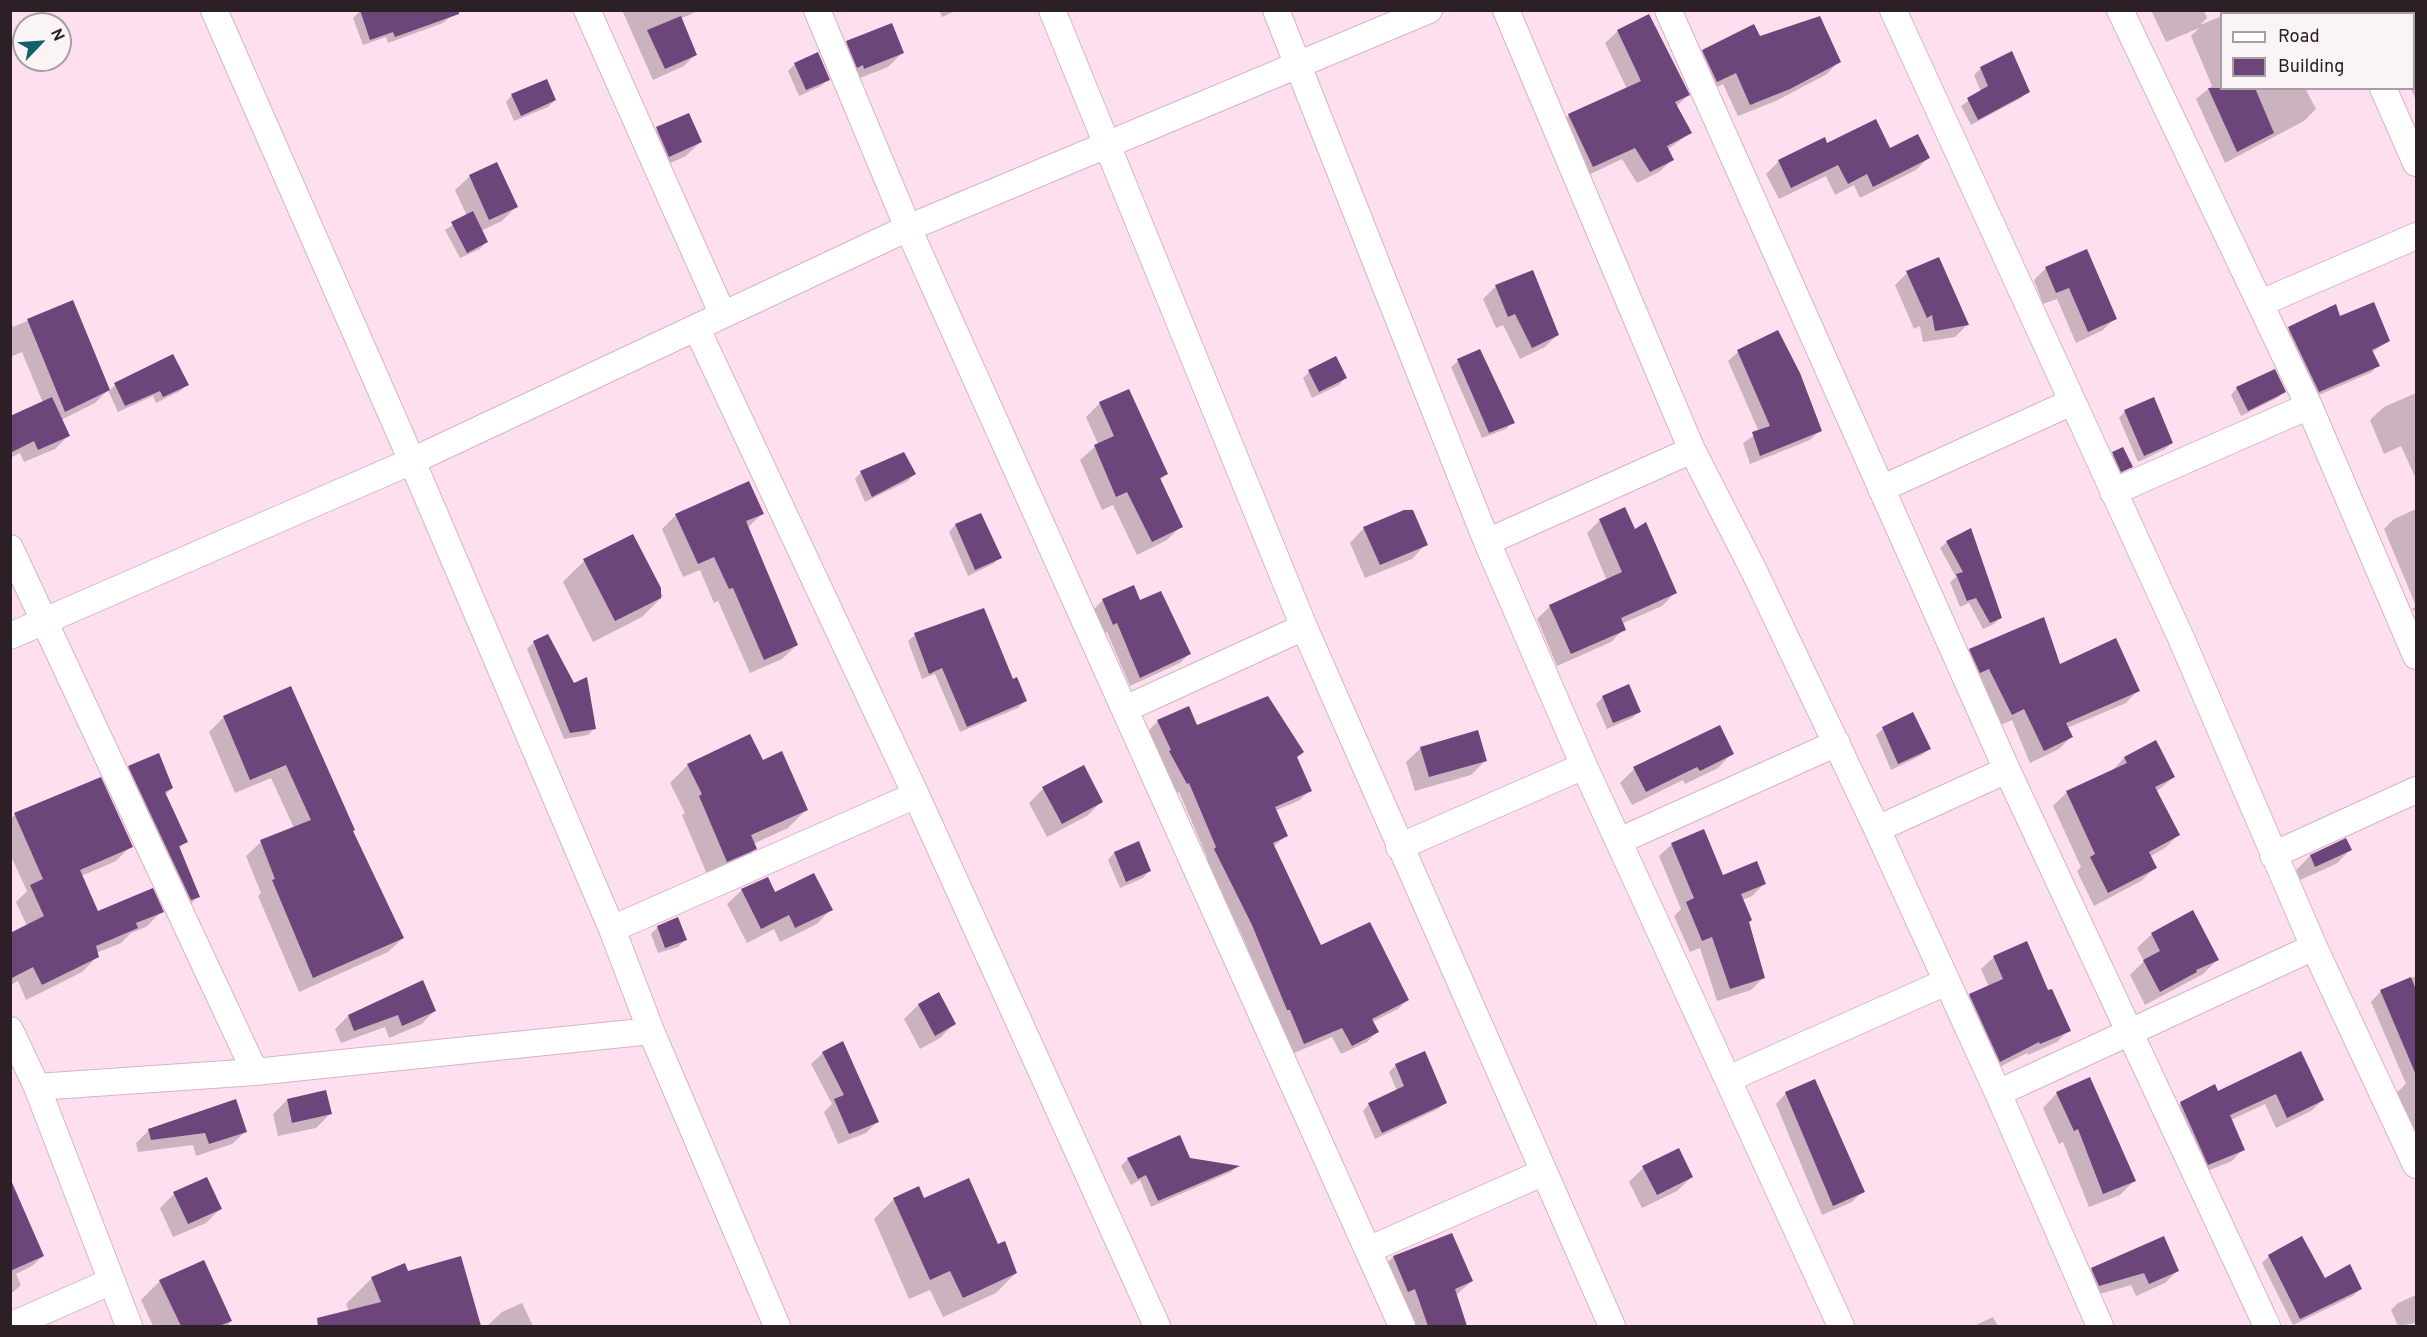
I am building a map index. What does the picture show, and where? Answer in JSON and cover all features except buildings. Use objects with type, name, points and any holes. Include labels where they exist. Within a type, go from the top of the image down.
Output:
[{"type":"street","points":[[214,10],[412,461],[612,929],[651,1032],[777,1326]]},
{"type":"street","points":[[587,10],[723,315]]},
{"type":"street","points":[[817,10],[908,228],[1402,1326]]},
{"type":"street","points":[[1052,10],[1304,627],[1542,1173],[1612,1326]]},
{"type":"street","points":[[1275,10],[1487,542],[1584,766],[1841,1326]]},
{"type":"street","points":[[10,636],[412,461],[908,228],[1430,10]]},
{"type":"street","points":[[1506,10],[1692,450],[1754,571],[1837,743],[1998,1093],[2100,1326]]},
{"type":"street","points":[[1668,10],[2007,770],[2267,1326]]},
{"type":"street","points":[[1893,10],[2181,638],[2314,947],[2416,1165]]},
{"type":"street","points":[[2120,10],[2309,406],[2416,654]]},
{"type":"street","points":[[2384,90],[2416,163]]},
{"type":"street","points":[[2261,303],[2416,236]]},
{"type":"street","points":[[697,329],[916,795],[1157,1326]]},
{"type":"street","points":[[1881,489],[2072,402]]},
{"type":"street","points":[[2113,492],[2309,406]]},
{"type":"street","points":[[1487,542],[1692,450]]},
{"type":"street","points":[[10,548],[43,623],[255,1072]]},
{"type":"street","points":[[1125,709],[1304,627]]},
{"type":"street","points":[[1619,842],[1837,743]]},
{"type":"street","points":[[1399,847],[1584,766]]},
{"type":"street","points":[[1877,829],[2007,770]]},
{"type":"street","points":[[2273,855],[2416,790]]},
{"type":"street","points":[[612,929],[916,795]]},
{"type":"street","points":[[1998,1093],[2314,947]]},
{"type":"street","points":[[1728,1080],[1946,982]]},
{"type":"street","points":[[10,1030],[37,1087],[129,1326]]},
{"type":"street","points":[[37,1087],[255,1072],[651,1032]]},
{"type":"street","points":[[1368,1250],[1542,1173]]},
{"type":"street","points":[[10,1326],[112,1281]]}]
